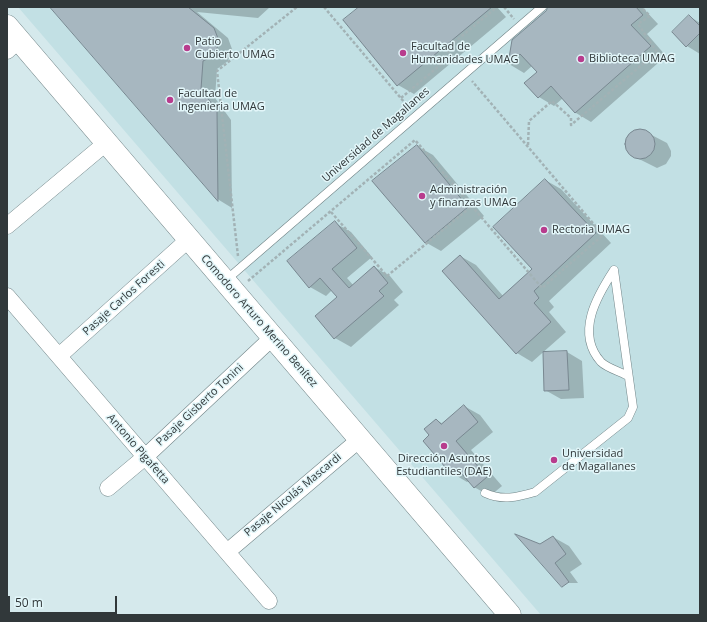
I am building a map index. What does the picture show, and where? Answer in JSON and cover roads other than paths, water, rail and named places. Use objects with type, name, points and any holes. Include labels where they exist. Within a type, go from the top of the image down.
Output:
[{"type":"main road","name":"Comodoro Arturo Merino Benítez","points":[[11,39],[106,143],[189,239],[233,281],[273,337],[510,615]]},
{"type":"street","points":[[7,226],[106,143]]},
{"type":"street","name":"Pasaje Carlos Foresti","points":[[59,356],[189,239]]},
{"type":"street","name":"Antonio Pigafetta","points":[[7,296],[270,601]]},
{"type":"street","name":"Pasaje Gisberto Tonini","points":[[108,488],[145,457],[273,337]]},
{"type":"street","name":"Pasaje Nicolás Mascardi","points":[[227,552],[360,439]]},
{"type":"lane","name":"Universidad de Magallanes","points":[[233,281],[415,115],[542,7]]},
{"type":"lane","points":[[485,493],[501,498],[523,496],[535,492],[628,418],[633,407],[614,270],[594,305],[589,323],[591,344],[602,363],[628,376]]},
{"type":"place","name":"Patio Cubierto UMAG","points":[[187,48]]},
{"type":"place","name":"Facultad de Humanidades UMAG","points":[[403,53]]},
{"type":"place","name":"Biblioteca UMAG","points":[[581,59]]},
{"type":"place","name":"Facultad de Ingenieria UMAG","points":[[170,100]]},
{"type":"place","name":"Administración y finanzas UMAG","points":[[422,196]]},
{"type":"place","name":"Rectoria UMAG","points":[[544,230]]},
{"type":"place","name":"Dirección Asuntos Estudiantiles (DAE)","points":[[444,446]]},
{"type":"place","name":"Universidad de Magallanes","points":[[554,460]]}]
